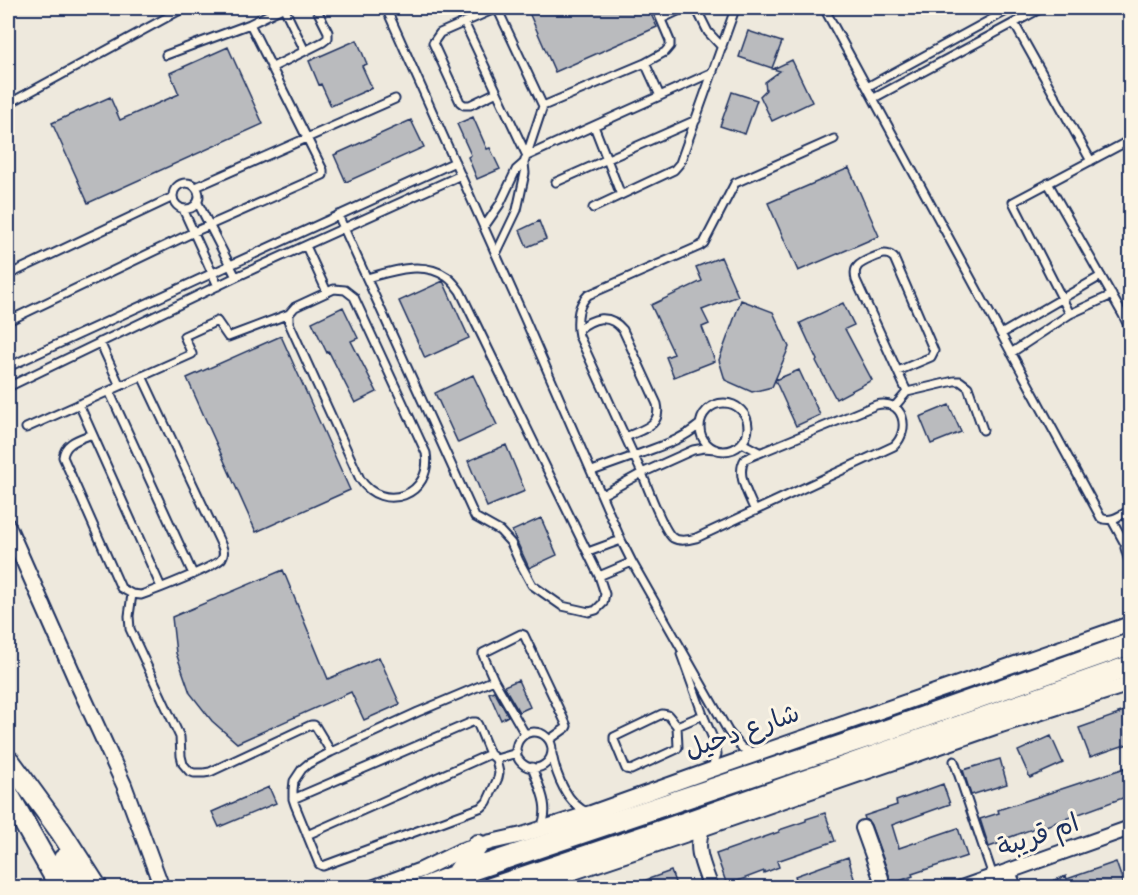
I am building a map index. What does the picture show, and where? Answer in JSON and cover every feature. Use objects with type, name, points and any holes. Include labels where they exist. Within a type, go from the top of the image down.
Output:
[{"type":"main road","name":"شارع دحيل","points":[[423,888],[824,752],[1131,644]]},
{"type":"main road","points":[[491,888],[1131,666]]},
{"type":"main road","points":[[1043,696],[1131,675]]},
{"type":"main road","points":[[9,760],[80,888]]},
{"type":"main road","points":[[9,760],[56,824],[97,888]]},
{"type":"main road","points":[[8,794],[61,888]]},
{"type":"main road","points":[[456,875],[478,845]]},
{"type":"street","points":[[8,526],[124,785],[162,888]]},
{"type":"street","name":"شارع دحيل","points":[[372,888],[422,870],[460,851],[591,813],[1131,624]]},
{"type":"street","points":[[526,888],[1001,725],[1131,684]]},
{"type":"street","points":[[863,828],[881,878],[879,884],[873,888]]},
{"type":"street","name":"ام قريبة","points":[[961,888],[1131,828]]},
{"type":"street","points":[[702,829],[698,850],[711,888]]},
{"type":"street","points":[[681,836],[698,850]]},
{"type":"street","points":[[1008,871],[1014,888]]},
{"type":"lane","points":[[8,104],[184,8]]},
{"type":"lane","points":[[166,55],[250,24],[283,8],[305,51]]},
{"type":"lane","points":[[272,68],[328,38],[328,32],[316,8]]},
{"type":"lane","points":[[386,8],[621,540],[728,731],[742,748],[757,754]]},
{"type":"lane","points":[[484,227],[500,204],[516,171],[525,159],[543,106],[497,8],[440,33],[433,43],[460,102],[470,105],[497,92]]},
{"type":"lane","points":[[543,106],[645,63],[665,52],[670,46],[668,35],[656,8]]},
{"type":"lane","points":[[661,19],[684,8]]},
{"type":"lane","points":[[696,8],[708,32],[722,47]]},
{"type":"lane","points":[[593,208],[674,170],[684,155],[734,8]]},
{"type":"lane","points":[[824,8],[1101,518],[1112,520],[1131,510]]},
{"type":"lane","points":[[867,87],[1012,8]]},
{"type":"lane","points":[[874,98],[1042,8]]},
{"type":"lane","points":[[464,22],[525,159],[525,173],[517,210],[496,254]]},
{"type":"lane","points":[[1014,23],[1091,160]]},
{"type":"lane","points":[[8,321],[194,232],[323,175],[250,24]]},
{"type":"lane","points":[[645,63],[660,96]]},
{"type":"lane","points":[[525,159],[713,72]]},
{"type":"lane","points":[[196,187],[395,99]]},
{"type":"lane","points":[[556,182],[696,120]]},
{"type":"lane","points":[[594,126],[621,195]]},
{"type":"lane","points":[[755,511],[742,478],[741,464],[745,459],[876,405],[895,406],[900,414],[903,430],[894,446],[755,511],[689,540],[681,541],[674,538],[667,530],[627,437],[579,336],[580,304],[588,295],[704,243],[735,183],[834,139]]},
{"type":"lane","points":[[1070,314],[1013,202],[1131,140]]},
{"type":"lane","points":[[8,367],[455,162]]},
{"type":"lane","points":[[8,387],[236,277],[461,175]]},
{"type":"lane","points":[[218,286],[183,209],[176,205],[173,197],[174,189],[181,184],[189,183],[196,187],[199,195],[198,203],[236,277]]},
{"type":"lane","points":[[1048,183],[1112,295],[1127,313],[1131,330]]},
{"type":"lane","points":[[8,275],[173,197]]},
{"type":"lane","points":[[183,209],[191,208],[198,203]]},
{"type":"lane","points":[[338,215],[475,518],[500,531],[511,543],[532,585],[562,606],[589,612],[597,609],[603,603],[605,594],[599,576],[464,299],[453,282],[431,270],[408,268],[367,278]]},
{"type":"lane","points":[[306,246],[327,292]]},
{"type":"lane","points":[[898,371],[931,357],[934,351],[894,258],[883,254],[860,264],[856,268],[855,275],[907,392]]},
{"type":"lane","points":[[1001,334],[1101,276]]},
{"type":"lane","points":[[341,289],[349,291],[354,297],[423,445],[427,460],[423,479],[417,487],[400,497],[383,497],[364,485],[288,323],[295,307],[327,292],[341,289]]},
{"type":"lane","points":[[1011,352],[1070,314],[1112,295]]},
{"type":"lane","points":[[26,428],[192,354],[184,336],[217,321],[228,337],[290,314]]},
{"type":"lane","points":[[578,330],[588,321],[596,319],[613,321],[619,325],[657,404],[658,415],[653,424],[627,437]]},
{"type":"lane","points":[[100,342],[120,386]]},
{"type":"lane","points":[[21,361],[27,365],[27,378]]},
{"type":"lane","points":[[92,434],[70,444],[63,457],[121,588],[132,594],[141,595],[221,560],[224,554],[221,544],[142,376]]},
{"type":"lane","points":[[895,406],[907,392],[960,381],[968,387],[983,430]]},
{"type":"lane","points":[[109,391],[193,574]]},
{"type":"lane","points":[[603,495],[693,450],[704,448],[724,451],[734,448],[747,434],[748,424],[738,407],[728,403],[718,403],[709,407],[702,415],[699,425],[700,435],[706,444],[715,449]]},
{"type":"lane","points":[[79,404],[161,587]]},
{"type":"lane","points":[[592,471],[679,440],[699,425]]},
{"type":"lane","points":[[742,442],[759,452]]},
{"type":"lane","points":[[1112,520],[1127,539],[1131,552]]},
{"type":"lane","points":[[1127,539],[1131,565]]},
{"type":"lane","points":[[588,552],[621,540]]},
{"type":"lane","points":[[599,576],[632,562]]},
{"type":"lane","points":[[132,594],[130,629],[180,738],[182,760],[189,771],[198,774],[210,772],[311,725],[316,727],[331,752]]},
{"type":"lane","points":[[525,734],[494,680],[483,655],[523,634],[567,726],[549,740]]},
{"type":"lane","points":[[674,635],[716,748],[716,760],[711,770]]},
{"type":"lane","points":[[293,799],[476,722],[499,773],[487,802],[482,807],[323,866],[319,864],[293,799],[294,782],[308,764],[331,752],[494,680]]},
{"type":"lane","points":[[662,714],[668,715],[677,726],[677,749],[631,770],[626,770],[614,737],[662,714]]},
{"type":"lane","points":[[677,726],[703,715]]},
{"type":"lane","points":[[552,753],[545,764],[532,767],[522,763],[517,753],[518,742],[525,734],[536,732],[546,736],[552,746],[559,777],[571,800],[582,810],[591,813]]},
{"type":"lane","points":[[307,835],[493,756],[517,753]]},
{"type":"lane","points":[[954,761],[993,876]]},
{"type":"lane","points":[[532,767],[545,806],[540,829]]},
{"type":"building","points":[[527,8],[648,8],[657,27],[555,72]]},
{"type":"building","points":[[748,31],[782,42],[772,68],[739,57]]},
{"type":"building","points":[[357,40],[367,64],[362,66],[372,88],[331,106],[309,61]]},
{"type":"building","points":[[228,47],[263,124],[88,203],[52,123],[110,97],[120,120],[179,94],[170,73]]},
{"type":"building","points":[[792,60],[812,102],[772,121],[760,96],[766,90],[765,82],[780,71],[773,69]]},
{"type":"building","points":[[732,92],[757,100],[745,134],[720,126]]},
{"type":"building","points":[[473,117],[487,149],[490,148],[500,169],[477,179],[468,157],[471,155],[457,124]]},
{"type":"building","points":[[411,120],[424,147],[346,182],[334,155]]},
{"type":"building","points":[[849,168],[879,236],[798,271],[768,203]]},
{"type":"building","points":[[539,221],[546,239],[527,247],[520,230]]},
{"type":"building","points":[[721,257],[738,296],[702,310],[709,324],[702,327],[715,361],[674,377],[666,357],[674,354],[651,305],[702,281],[696,267]]},
{"type":"building","points":[[443,281],[469,338],[425,358],[399,301]]},
{"type":"building","points":[[741,300],[773,312],[789,347],[772,387],[752,392],[725,380],[719,360]]},
{"type":"building","points":[[843,303],[854,325],[845,329],[872,380],[836,399],[816,361],[800,323]]},
{"type":"building","points":[[343,307],[358,338],[351,341],[377,392],[355,403],[312,322]]},
{"type":"building","points":[[281,336],[350,490],[256,532],[187,378]]},
{"type":"building","points":[[799,370],[820,415],[796,426],[775,380]]},
{"type":"building","points":[[473,375],[497,425],[458,443],[435,393]]},
{"type":"building","points":[[949,405],[961,432],[931,444],[920,417]]},
{"type":"building","points":[[506,445],[525,491],[487,507],[468,461]]},
{"type":"building","points":[[541,518],[557,555],[529,568],[512,531]]},
{"type":"building","points":[[283,570],[328,679],[379,657],[400,704],[364,720],[351,692],[237,743],[212,721],[190,693],[176,653],[172,617]]},
{"type":"building","points":[[518,680],[530,707],[519,712],[504,686]]},
{"type":"building","points":[[494,691],[508,716],[501,720],[489,693]]},
{"type":"building","points":[[1131,709],[1131,743],[1090,757],[1079,728]]},
{"type":"building","points":[[1051,736],[1063,763],[1030,778],[1018,751]]},
{"type":"building","points":[[1000,759],[1007,784],[971,795],[963,770]]},
{"type":"building","points":[[1131,766],[1131,795],[1035,830],[1035,828],[989,847],[980,819],[999,813],[998,810]]},
{"type":"building","points":[[943,784],[950,804],[892,825],[899,848],[958,828],[967,856],[912,874],[913,876],[889,885],[889,875],[871,825],[864,816],[897,805],[896,801]]},
{"type":"building","points":[[269,787],[276,803],[219,827],[212,812]]},
{"type":"building","points":[[825,813],[835,841],[777,861],[779,867],[727,885],[716,854]]},
{"type":"building","points":[[848,857],[855,882],[838,888],[799,888],[795,876]]},
{"type":"building","points":[[1116,862],[1125,888],[1038,888],[1038,886],[1066,876],[1067,879]]},
{"type":"building","points":[[671,871],[677,888],[629,888],[629,886]]}]
